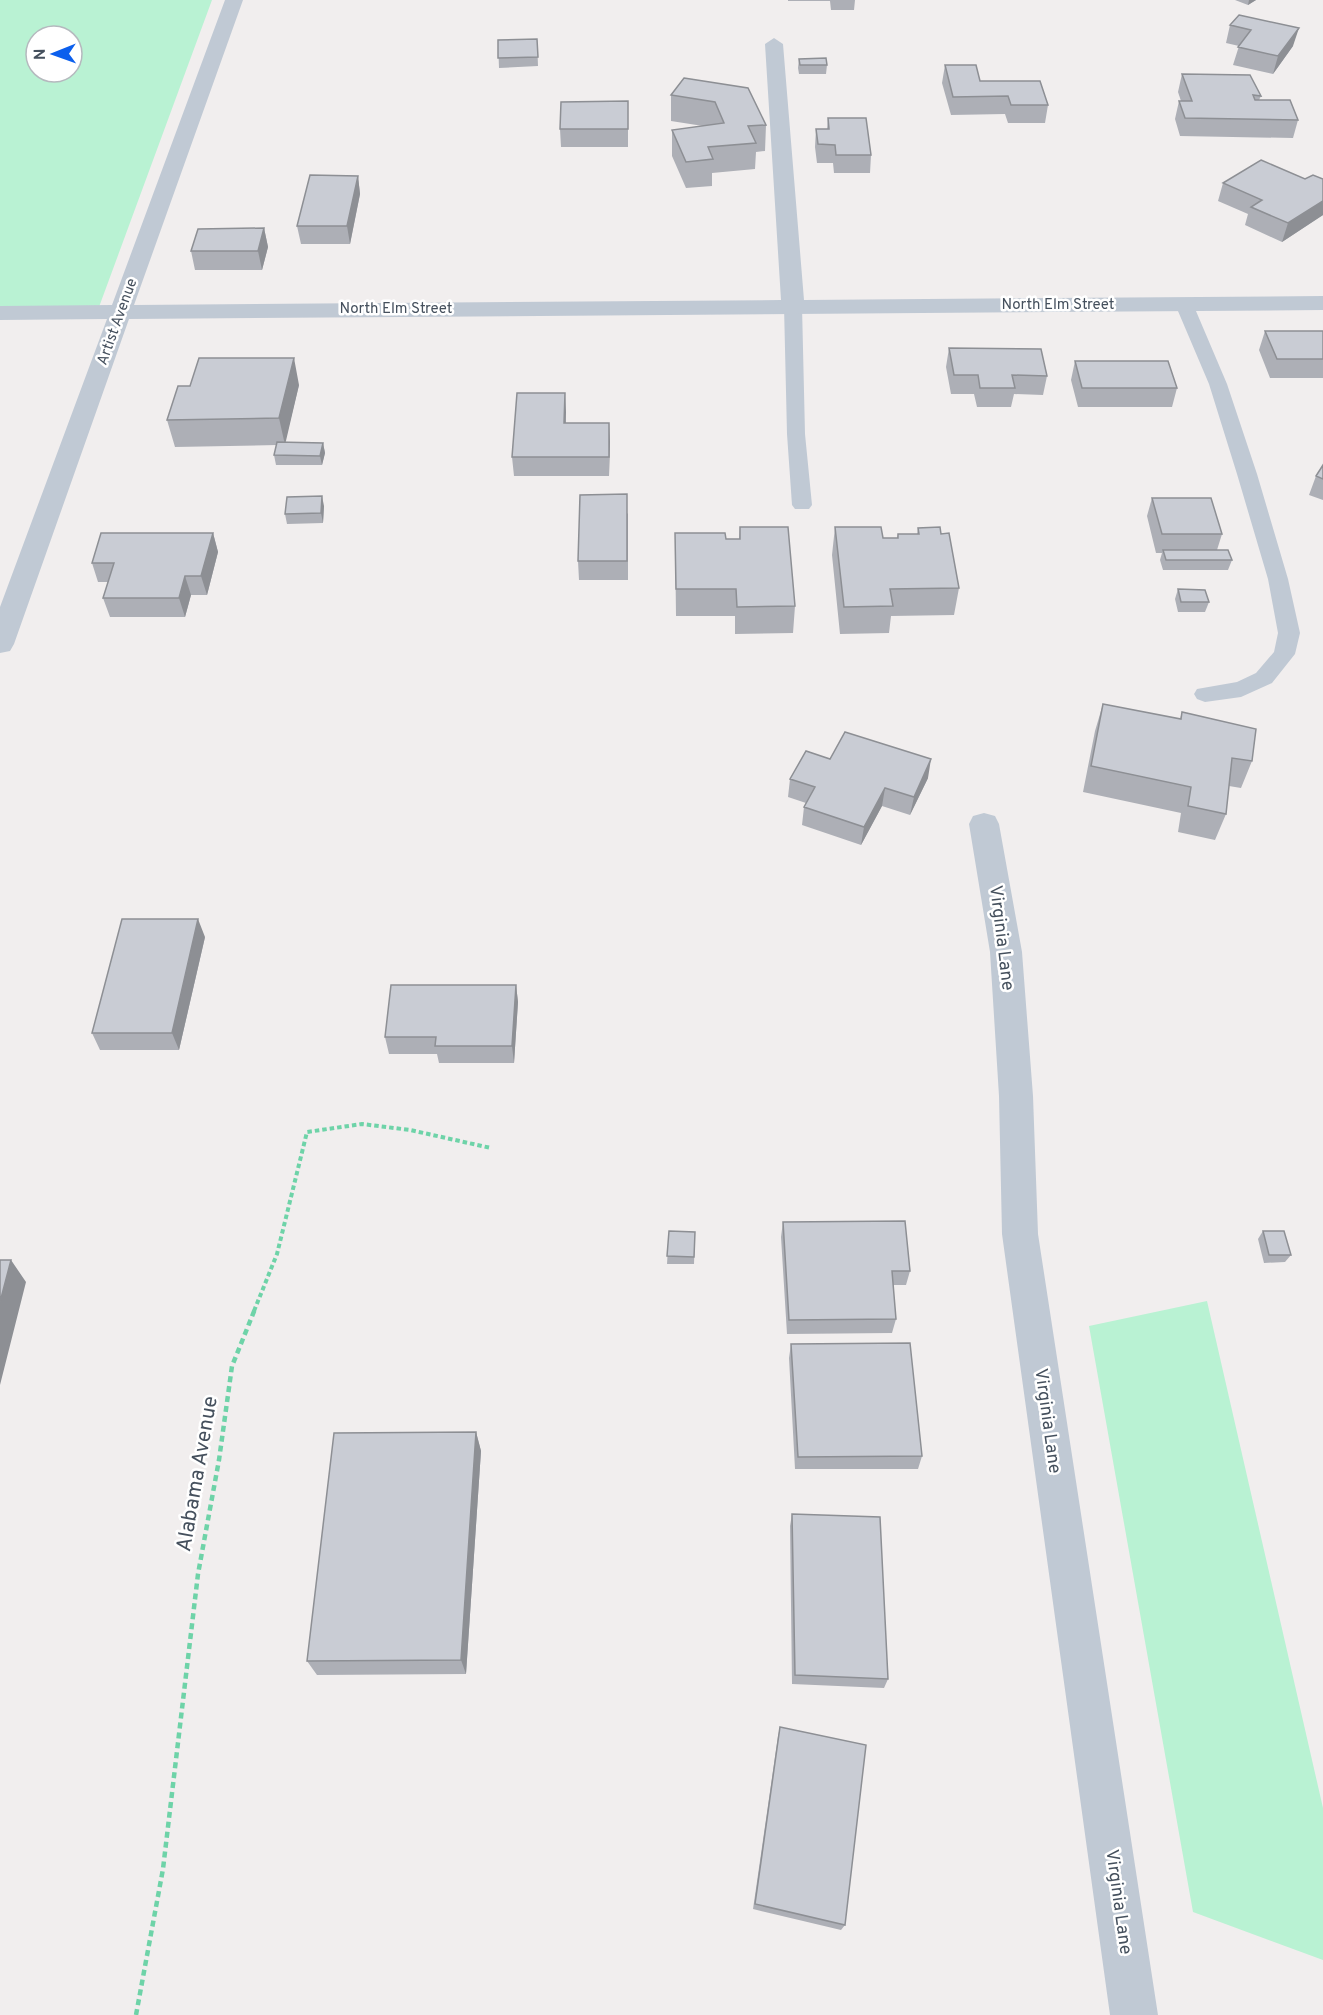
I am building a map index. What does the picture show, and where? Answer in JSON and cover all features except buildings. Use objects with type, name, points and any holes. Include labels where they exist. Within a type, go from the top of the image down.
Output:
[{"type":"street","name":"Artist Avenue","points":[[0,644],[234,0]]},
{"type":"street","points":[[774,44],[793,306]]},
{"type":"street","name":"North Elm Street","points":[[0,313],[1323,303]]},
{"type":"street","name":"Virginia Lane","points":[[984,824],[1006,952],[1016,1096],[1020,1234],[1134,2015]]},
{"type":"lane","points":[[1184,304],[1218,384],[1247,474],[1278,579],[1288,633],[1284,654],[1264,678],[1241,689],[1205,694]]},
{"type":"lane","points":[[793,306],[796,434],[802,505]]},
{"type":"path","name":"Alabama Avenue","points":[[136,2015],[163,1869],[198,1574],[219,1460],[232,1366],[277,1254],[307,1132],[362,1124],[410,1130],[491,1148]]},
{"type":"green space","points":[[0,0],[212,0],[99,307],[0,308]]},
{"type":"green space","points":[[1207,1301],[1323,1808],[1323,1960],[1193,1912],[1089,1326]]}]
